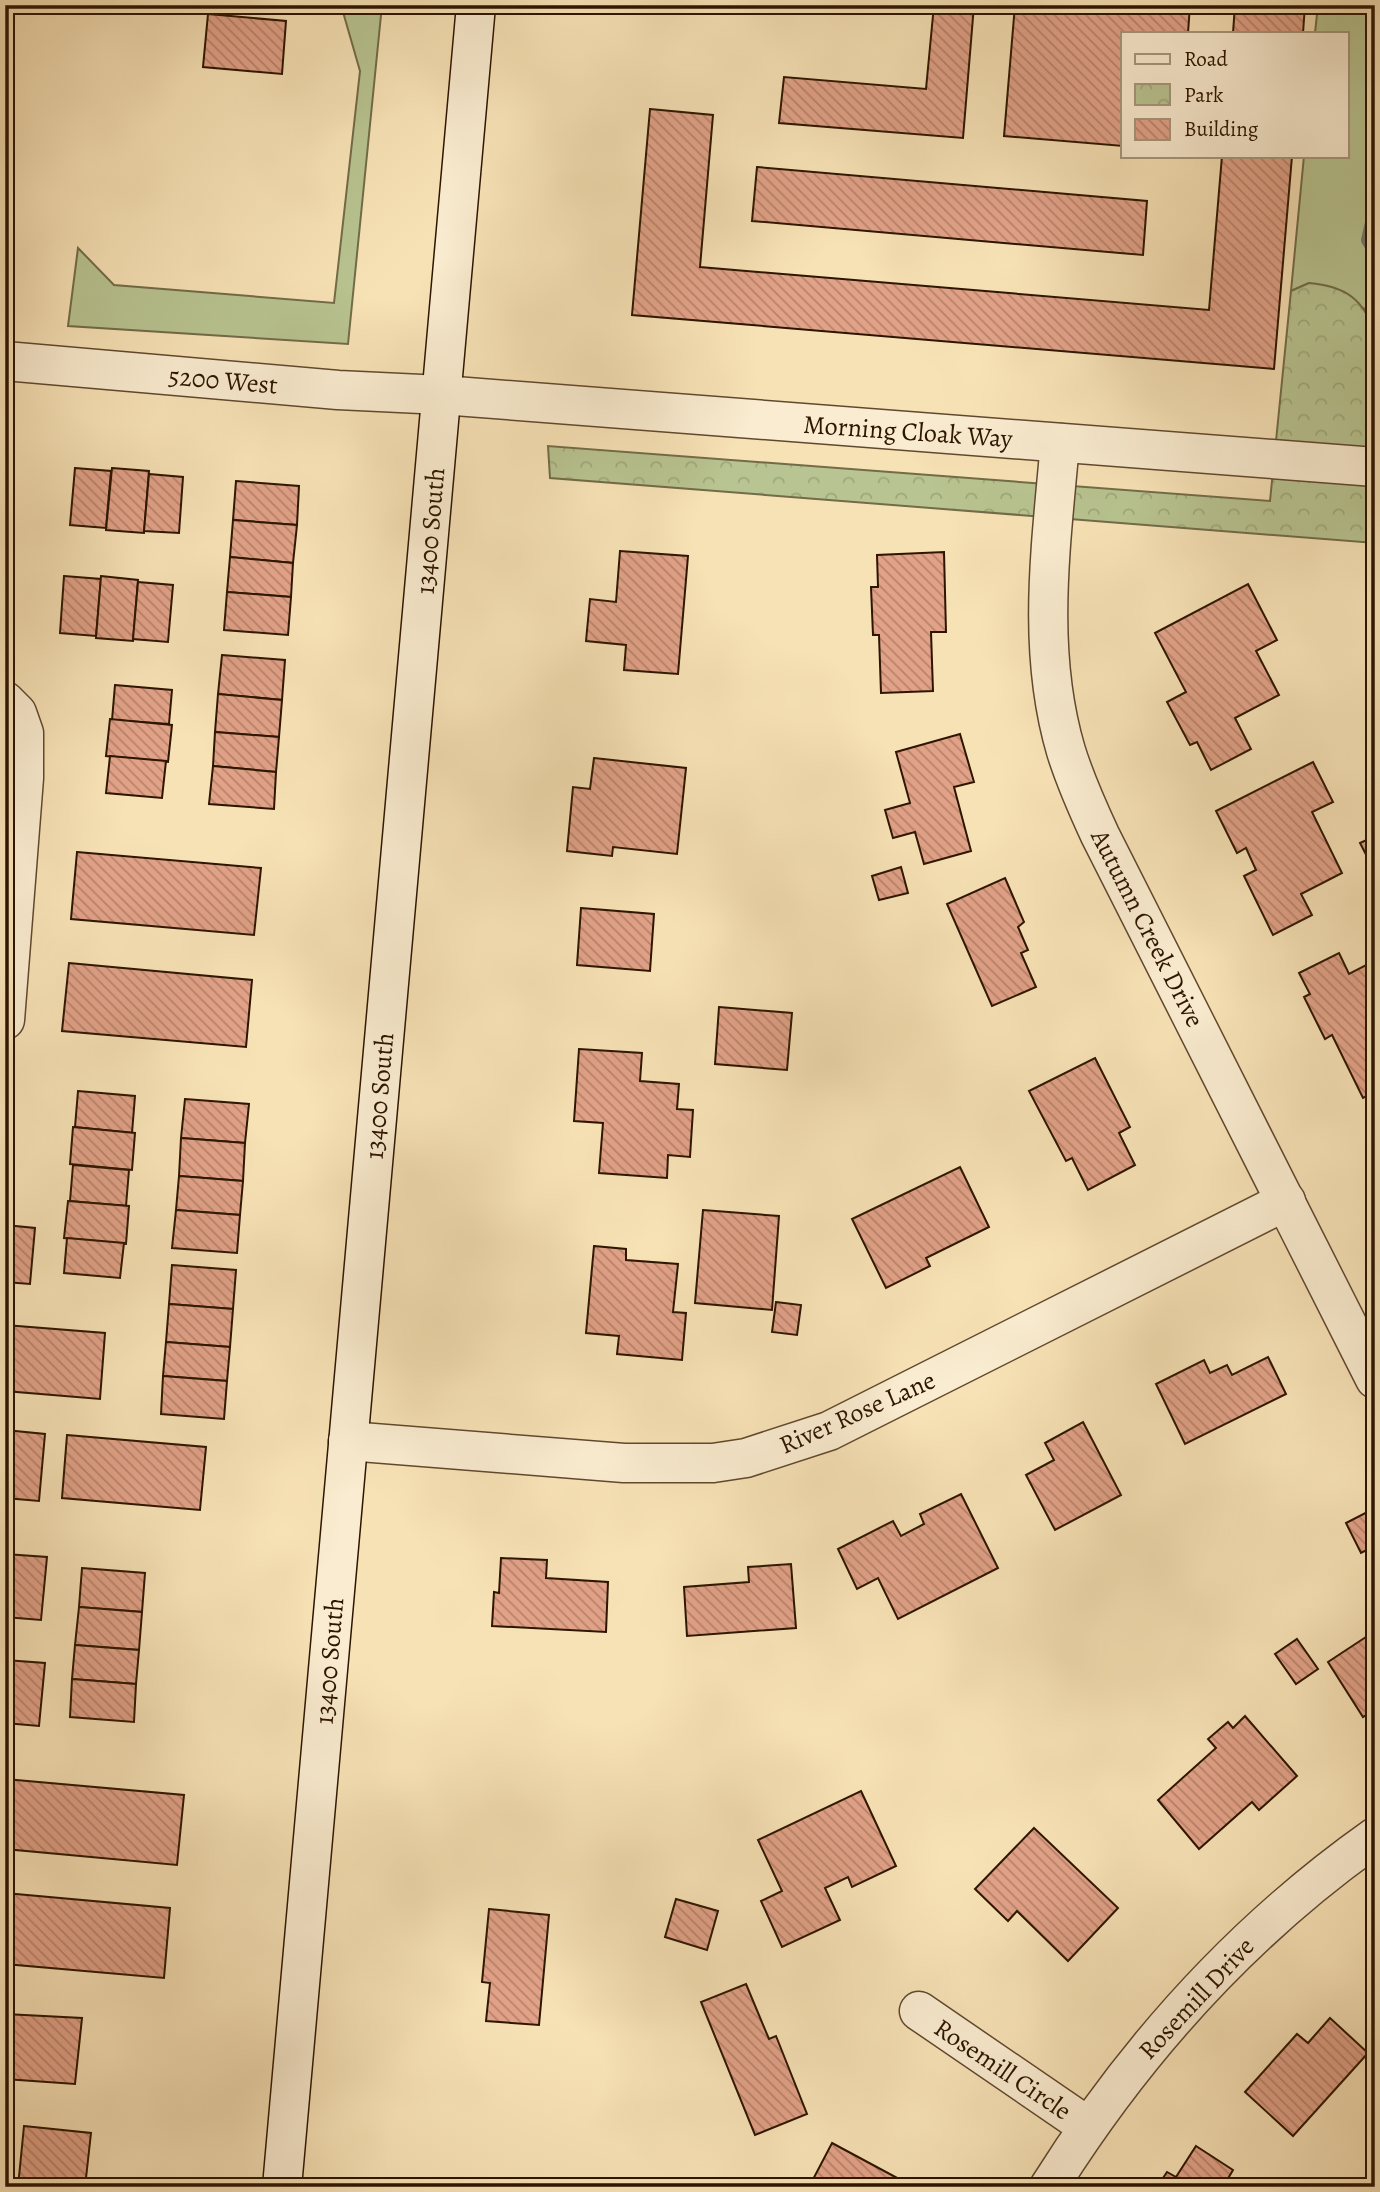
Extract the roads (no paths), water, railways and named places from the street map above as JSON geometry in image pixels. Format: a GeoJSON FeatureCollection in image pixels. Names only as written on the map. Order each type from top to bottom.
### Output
{"type":"FeatureCollection","features":[{"type":"Feature","properties":{"kind":"street","name":"13400 South"},"geometry":{"type":"LineString","coordinates":[[282,2187],[476,5]]}},
{"type":"Feature","properties":{"kind":"street","name":"5200 West"},"geometry":{"type":"LineString","coordinates":[[5,361],[338,390],[442,395]]}},
{"type":"Feature","properties":{"kind":"street","name":"Morning Cloak Way"},"geometry":{"type":"LineString","coordinates":[[442,395],[1375,467]]}},
{"type":"Feature","properties":{"kind":"street","name":"Autumn Creek Drive"},"geometry":{"type":"LineString","coordinates":[[1060,443],[1048,593],[1048,638],[1052,680],[1066,750],[1100,835],[1375,1379]]}},
{"type":"Feature","properties":{"kind":"street"},"geometry":{"type":"LineString","coordinates":[[5,701],[17,713],[24,733],[24,778],[5,1020]]}},
{"type":"Feature","properties":{"kind":"street","name":"River Rose Lane"},"geometry":{"type":"LineString","coordinates":[[348,1441],[624,1464],[713,1463],[746,1458],[828,1431],[1286,1201]]}},
{"type":"Feature","properties":{"kind":"street","name":"Rosemill Drive"},"geometry":{"type":"LineString","coordinates":[[1049,2187],[1087,2126],[1174,2015],[1239,1949],[1300,1895],[1375,1838]]}},
{"type":"Feature","properties":{"kind":"street","name":"Rosemill Circle"},"geometry":{"type":"LineString","coordinates":[[919,2011],[1087,2126]]}},
{"type":"Feature","properties":{"kind":"waterway"},"geometry":{"type":"LineString","coordinates":[[1375,205],[1367,240],[1375,253]]}}]}
